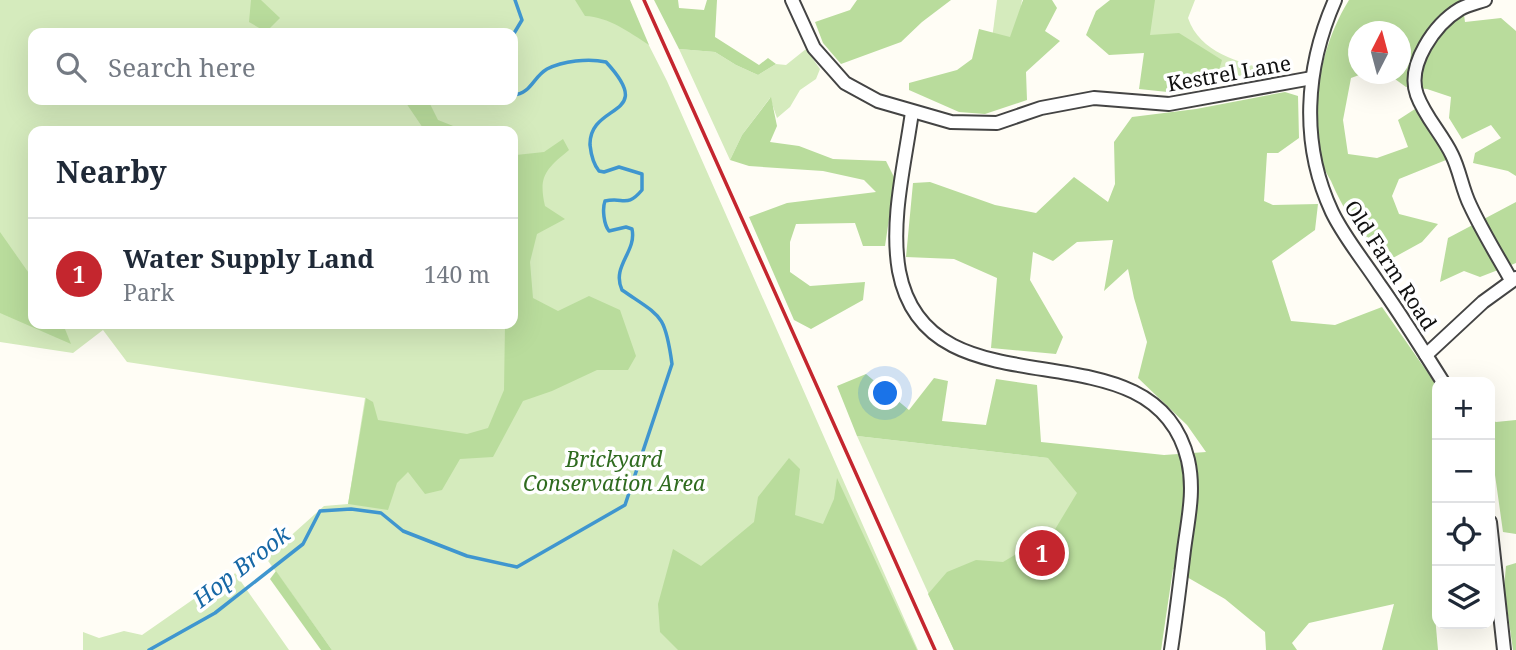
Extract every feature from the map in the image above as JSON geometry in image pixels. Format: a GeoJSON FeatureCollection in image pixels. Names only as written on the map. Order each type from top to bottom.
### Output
{"type":"FeatureCollection","features":[{"type":"Feature","properties":{"kind":"street","name":"Kestrel Lane"},"geometry":{"type":"LineString","coordinates":[[792,0],[814,48],[845,83],[878,101],[912,113],[951,122],[997,123],[1041,108],[1094,98],[1169,104],[1312,78]]}},
{"type":"Feature","properties":{"kind":"street","name":"Old Farm Road"},"geometry":{"type":"LineString","coordinates":[[1335,0],[1319,42],[1312,78],[1312,144],[1322,185],[1333,213],[1440,377]]}},
{"type":"Feature","properties":{"kind":"street"},"geometry":{"type":"LineString","coordinates":[[1426,355],[1483,302],[1513,279],[1470,205],[1447,143],[1427,116],[1415,85],[1420,58],[1436,32],[1460,9],[1485,0]]}},
{"type":"Feature","properties":{"kind":"street"},"geometry":{"type":"LineString","coordinates":[[912,113],[897,222],[897,256],[903,285],[923,321],[947,342],[972,355],[999,362],[1096,377],[1130,389],[1145,397],[1159,410],[1181,441],[1187,458],[1192,495],[1171,650]]}},
{"type":"Feature","properties":{"kind":"street"},"geometry":{"type":"LineString","coordinates":[[1495,566],[1504,650]]}},
{"type":"Feature","properties":{"kind":"green space","name":"Brickyard Conservation Area"},"geometry":{"type":"Polygon","coordinates":[[[0,0],[626,0],[667,81],[918,650],[332,650],[266,558],[324,506],[348,504],[365,398],[127,362],[103,330],[73,353],[0,342],[0,0]]]}},
{"type":"Feature","properties":{"kind":"green space"},"geometry":{"type":"Polygon","coordinates":[[[251,0],[261,0],[280,18],[270,28],[259,28],[249,22],[251,0]]]}},
{"type":"Feature","properties":{"kind":"green space"},"geometry":{"type":"Polygon","coordinates":[[[575,0],[630,0],[649,45],[611,22],[585,16],[575,0]]]}},
{"type":"Feature","properties":{"kind":"green space"},"geometry":{"type":"Polygon","coordinates":[[[654,0],[678,0],[679,8],[704,10],[707,0],[717,0],[715,37],[759,65],[768,58],[776,64],[758,75],[715,52],[679,49],[654,0]]]}},
{"type":"Feature","properties":{"kind":"green space"},"geometry":{"type":"Polygon","coordinates":[[[857,0],[951,0],[901,42],[841,64],[823,43],[815,22],[850,10],[857,0]]]}},
{"type":"Feature","properties":{"kind":"green space"},"geometry":{"type":"Polygon","coordinates":[[[997,0],[1022,0],[1007,105],[983,109],[997,0]]]}},
{"type":"Feature","properties":{"kind":"green space"},"geometry":{"type":"Polygon","coordinates":[[[1023,0],[1052,0],[1057,8],[1045,31],[1060,41],[1026,72],[1027,100],[985,114],[959,112],[909,90],[909,83],[957,70],[972,59],[979,29],[1010,37],[1023,0]]]}},
{"type":"Feature","properties":{"kind":"green space"},"geometry":{"type":"Polygon","coordinates":[[[1110,0],[1155,0],[1150,35],[1179,33],[1222,60],[1215,84],[1177,93],[1139,89],[1144,53],[1109,55],[1086,35],[1096,11],[1110,0]]]}},
{"type":"Feature","properties":{"kind":"green space"},"geometry":{"type":"Polygon","coordinates":[[[1116,0],[1195,0],[1188,18],[1203,41],[1214,50],[1240,62],[1281,73],[1163,90],[1116,0]]]}},
{"type":"Feature","properties":{"kind":"green space"},"geometry":{"type":"Polygon","coordinates":[[[1349,0],[1462,0],[1465,22],[1501,18],[1516,31],[1516,176],[1508,171],[1473,163],[1475,153],[1501,138],[1491,125],[1462,139],[1449,118],[1451,97],[1402,84],[1411,84],[1411,21],[1348,21],[1350,84],[1343,120],[1348,154],[1377,158],[1408,147],[1398,120],[1415,109],[1442,145],[1446,160],[1399,179],[1392,196],[1399,214],[1438,224],[1422,242],[1382,264],[1342,203],[1320,157],[1317,96],[1325,55],[1339,17],[1349,0]]]}},
{"type":"Feature","properties":{"kind":"green space"},"geometry":{"type":"Polygon","coordinates":[[[679,49],[715,52],[758,75],[776,64],[786,65],[806,49],[820,69],[816,79],[800,90],[790,107],[777,118],[770,98],[742,135],[730,160],[679,49]]]}},
{"type":"Feature","properties":{"kind":"green space"},"geometry":{"type":"Polygon","coordinates":[[[1285,92],[1298,96],[1299,138],[1278,153],[1267,153],[1264,201],[1273,205],[1318,204],[1315,230],[1272,261],[1291,321],[1335,325],[1382,307],[1432,379],[1432,629],[1436,629],[1438,650],[1382,650],[1394,604],[1309,623],[1292,643],[1297,650],[1266,650],[1265,632],[1225,599],[1173,569],[1161,650],[954,650],[928,594],[947,572],[976,560],[1003,562],[1054,531],[1077,493],[1048,458],[857,436],[837,386],[866,374],[909,410],[934,378],[948,381],[942,421],[986,425],[996,379],[1037,385],[1041,442],[1164,455],[1206,452],[1187,425],[1138,378],[1147,342],[1128,269],[1104,291],[1113,240],[1077,242],[1053,261],[1033,252],[1030,280],[1063,337],[1056,354],[991,348],[997,278],[954,259],[906,257],[913,183],[930,182],[995,205],[1036,213],[1074,177],[1108,202],[1115,184],[1114,142],[1132,117],[1196,109],[1285,92]]]}},
{"type":"Feature","properties":{"kind":"green space"},"geometry":{"type":"Polygon","coordinates":[[[771,97],[777,126],[770,142],[799,146],[833,159],[886,161],[895,179],[885,246],[863,246],[855,223],[796,224],[790,242],[790,272],[810,286],[865,282],[863,300],[811,329],[794,320],[749,217],[787,203],[876,192],[864,180],[823,171],[749,166],[730,160],[742,135],[771,97]]]}},
{"type":"Feature","properties":{"kind":"green space"},"geometry":{"type":"Polygon","coordinates":[[[407,105],[430,105],[438,120],[453,126],[422,126],[407,105]]]}},
{"type":"Feature","properties":{"kind":"green space"},"geometry":{"type":"Polygon","coordinates":[[[563,139],[569,150],[549,168],[543,180],[545,206],[565,219],[537,234],[530,262],[533,298],[558,311],[589,296],[620,310],[636,356],[628,370],[597,370],[523,401],[493,457],[460,459],[442,490],[425,494],[408,472],[397,483],[388,510],[348,504],[366,398],[373,402],[378,420],[467,434],[488,428],[504,390],[505,329],[518,329],[518,155],[544,152],[563,139]]]}},
{"type":"Feature","properties":{"kind":"green space"},"geometry":{"type":"Polygon","coordinates":[[[1516,202],[1516,263],[1480,277],[1464,271],[1440,282],[1448,238],[1516,202]]]}},
{"type":"Feature","properties":{"kind":"green space"},"geometry":{"type":"Polygon","coordinates":[[[0,232],[28,272],[28,325],[0,313],[0,232]]]}},
{"type":"Feature","properties":{"kind":"green space"},"geometry":{"type":"Polygon","coordinates":[[[37,329],[65,329],[71,344],[37,329]]]}},
{"type":"Feature","properties":{"kind":"green space"},"geometry":{"type":"Polygon","coordinates":[[[1516,420],[1516,534],[1503,532],[1495,475],[1495,422],[1516,420]]]}},
{"type":"Feature","properties":{"kind":"green space"},"geometry":{"type":"Polygon","coordinates":[[[857,436],[1178,473],[1161,650],[954,650],[857,436]]]}},
{"type":"Feature","properties":{"kind":"green space"},"geometry":{"type":"Polygon","coordinates":[[[789,458],[800,469],[795,515],[823,524],[834,499],[837,478],[917,650],[678,650],[660,632],[658,604],[673,549],[701,566],[754,522],[758,497],[789,458]]]}},
{"type":"Feature","properties":{"kind":"green space"},"geometry":{"type":"Polygon","coordinates":[[[1516,563],[1516,650],[1513,650],[1504,587],[1506,566],[1516,563]]]}},
{"type":"Feature","properties":{"kind":"green space"},"geometry":{"type":"Polygon","coordinates":[[[276,571],[332,650],[321,650],[270,579],[276,571]]]}},
{"type":"Feature","properties":{"kind":"green space"},"geometry":{"type":"Polygon","coordinates":[[[235,573],[289,650],[83,650],[83,632],[99,638],[124,631],[142,635],[198,596],[213,600],[235,573]]]}},
{"type":"Feature","properties":{"kind":"waterway","name":"Hop Brook"},"geometry":{"type":"LineString","coordinates":[[515,0],[522,20],[517,28]]}},
{"type":"Feature","properties":{"kind":"waterway","name":"Hop Brook"},"geometry":{"type":"LineString","coordinates":[[149,650],[215,613],[303,544],[320,511],[351,509],[381,513],[403,531],[467,556],[517,567],[625,505],[672,364],[667,335],[659,318],[622,290],[619,281],[631,245],[632,229],[626,227],[609,231],[604,217],[605,201],[633,199],[642,190],[642,174],[619,167],[599,171],[590,148],[593,131],[599,122],[624,102],[625,93],[620,80],[606,62],[584,60],[547,69],[524,92],[518,94]]}},
{"type":"Feature","properties":{"kind":"railway"},"geometry":{"type":"LineString","coordinates":[[644,0],[935,650]]}},
{"type":"Feature","properties":{"kind":"place","name":"Water Supply Land"},"geometry":{"type":"Point","coordinates":[1042,553]}}]}
